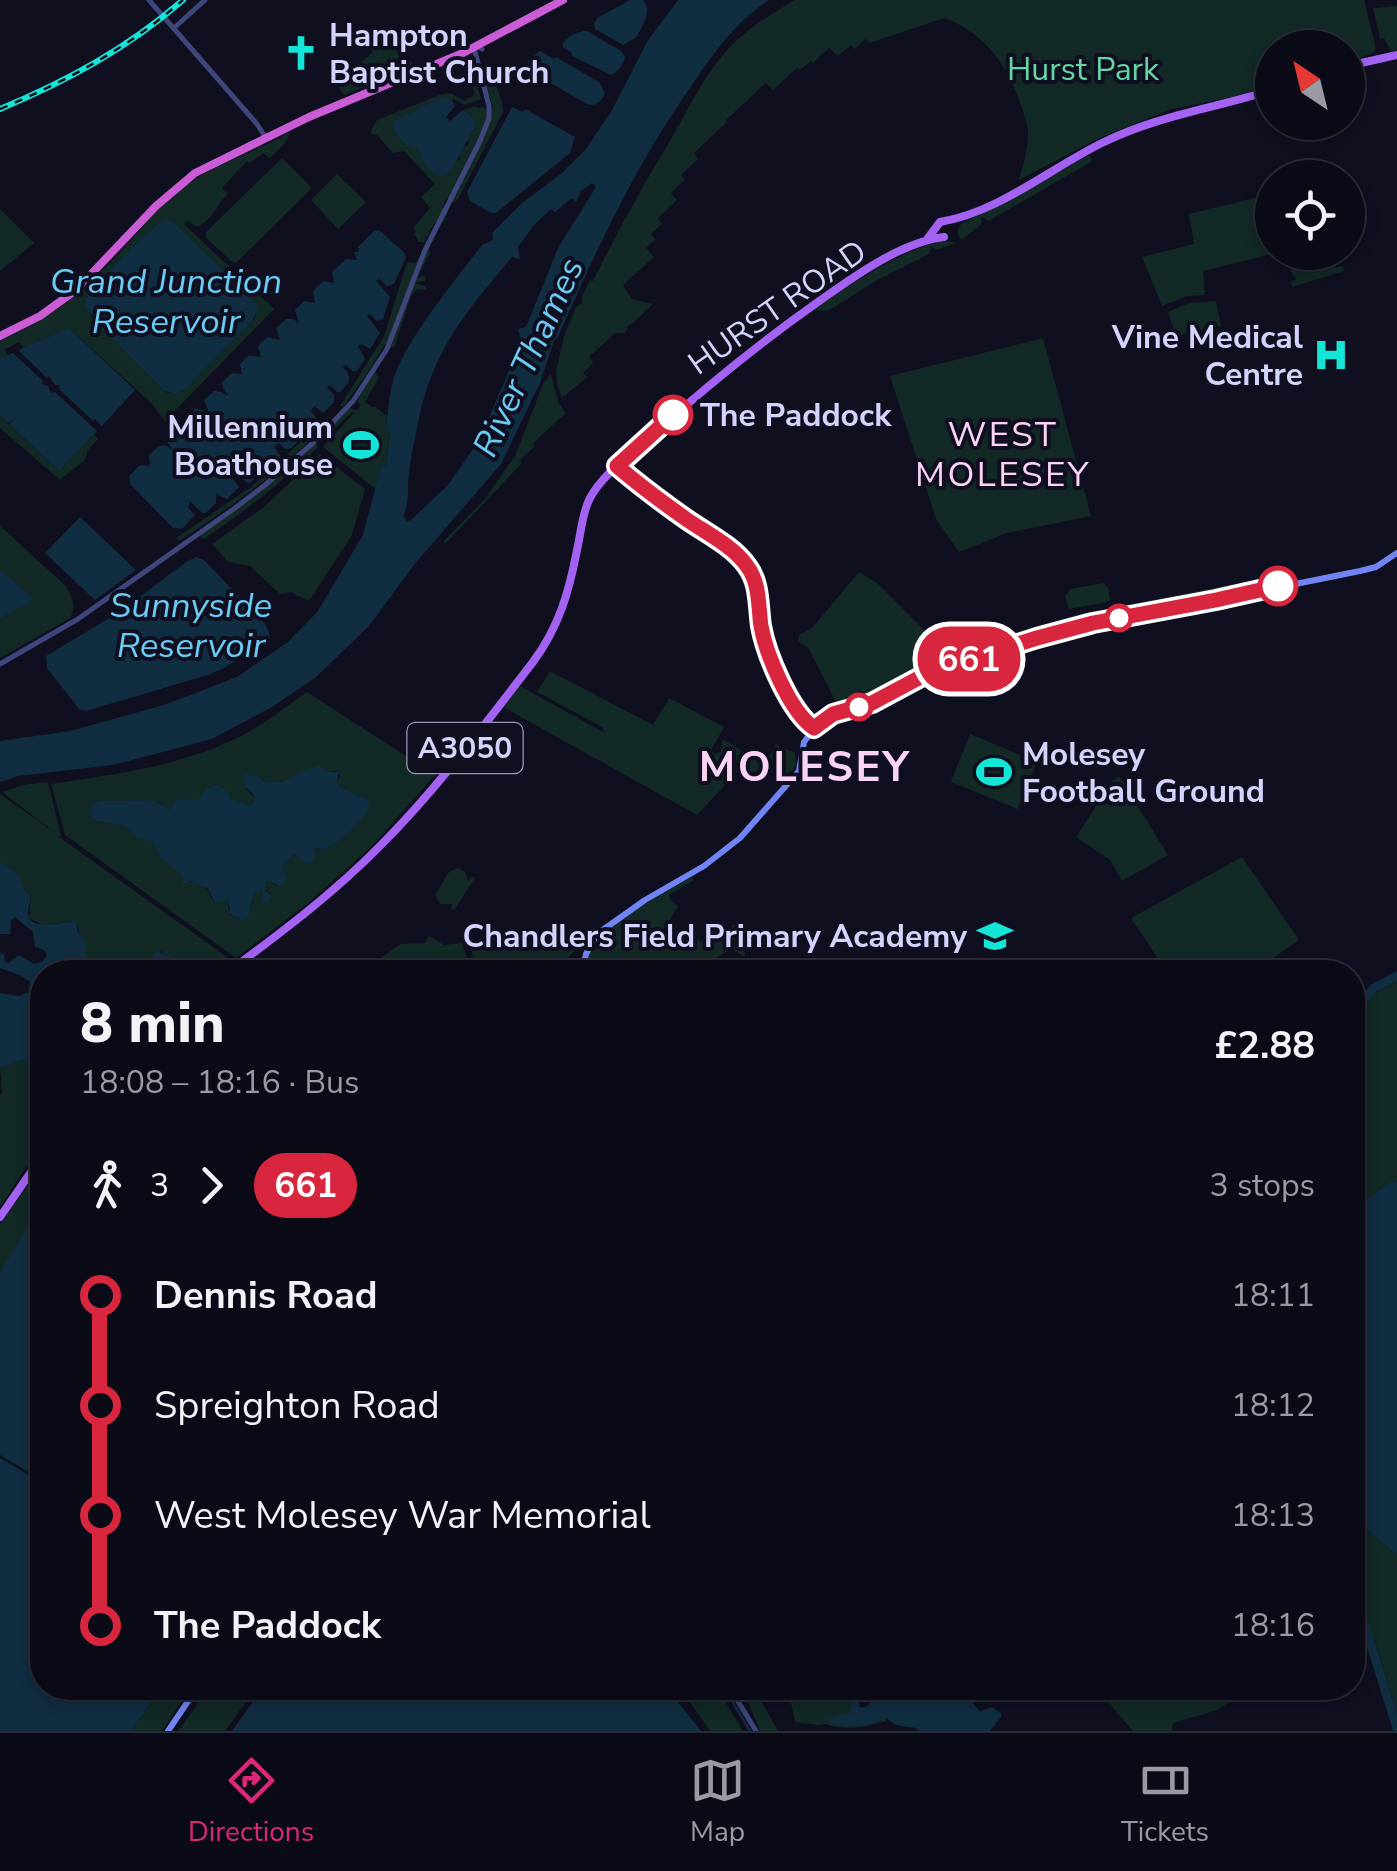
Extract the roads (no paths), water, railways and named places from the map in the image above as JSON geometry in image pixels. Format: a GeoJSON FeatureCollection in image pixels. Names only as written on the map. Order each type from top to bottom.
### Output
{"type":"FeatureCollection","features":[{"type":"Feature","properties":{"kind":"highway"},"geometry":{"type":"LineString","coordinates":[[0,336],[40,316],[76,290],[156,206],[196,173],[336,104],[481,46],[563,0]]}},
{"type":"Feature","properties":{"kind":"main road"},"geometry":{"type":"LineString","coordinates":[[1365,62],[1397,55]]}},
{"type":"Feature","properties":{"kind":"main road"},"geometry":{"type":"LineString","coordinates":[[949,224],[951,234],[939,236],[938,223],[949,224],[964,218],[1133,129],[1174,114],[1255,95]]}},
{"type":"Feature","properties":{"kind":"main road","name":"HURST ROAD"},"geometry":{"type":"LineString","coordinates":[[244,960],[315,908],[381,845],[422,801],[533,662],[562,612],[587,503],[603,480],[741,358],[845,282],[936,230]]}},
{"type":"Feature","properties":{"kind":"main road","name":"HURST ROAD"},"geometry":{"type":"LineString","coordinates":[[924,240],[944,237]]}},
{"type":"Feature","properties":{"kind":"main road"},"geometry":{"type":"LineString","coordinates":[[585,960],[597,934],[704,866],[740,838],[799,771],[804,742],[829,716],[872,703],[940,668],[1050,634],[1360,571],[1376,567],[1397,553]]}},
{"type":"Feature","properties":{"kind":"main road"},"geometry":{"type":"LineString","coordinates":[[0,1216],[30,1173]]}},
{"type":"Feature","properties":{"kind":"main road"},"geometry":{"type":"LineString","coordinates":[[168,1731],[189,1700]]}},
{"type":"Feature","properties":{"kind":"street"},"geometry":{"type":"LineString","coordinates":[[160,0],[151,3],[266,138]]}},
{"type":"Feature","properties":{"kind":"street"},"geometry":{"type":"LineString","coordinates":[[174,28],[205,0]]}},
{"type":"Feature","properties":{"kind":"street"},"geometry":{"type":"LineString","coordinates":[[0,664],[78,619],[265,486],[353,401],[387,349],[436,225],[484,129],[489,106],[478,61],[481,46]]}},
{"type":"Feature","properties":{"kind":"street"},"geometry":{"type":"LineString","coordinates":[[737,1700],[756,1731]]}},
{"type":"Feature","properties":{"kind":"water"},"geometry":{"type":"Polygon","coordinates":[[[630,0],[643,0],[647,13],[637,37],[623,45],[595,29],[594,24],[597,18],[630,0]]]}},
{"type":"Feature","properties":{"kind":"water","name":"River Thames"},"geometry":{"type":"Polygon","coordinates":[[[678,0],[769,0],[741,22],[718,48],[644,160],[554,341],[540,383],[501,464],[414,565],[369,626],[315,678],[272,707],[212,739],[113,765],[18,776],[0,782],[0,741],[70,731],[164,705],[237,677],[288,642],[318,611],[363,535],[381,467],[386,465],[391,392],[397,369],[414,337],[482,245],[493,240],[492,233],[585,150],[611,112],[648,40],[678,0]],[[592,183],[581,191],[576,202],[572,198],[555,212],[551,209],[534,225],[518,247],[520,259],[512,257],[443,350],[419,418],[403,516],[407,521],[448,485],[480,439],[521,342],[518,329],[526,327],[559,246],[596,187],[592,183]]]}},
{"type":"Feature","properties":{"kind":"water"},"geometry":{"type":"Polygon","coordinates":[[[583,31],[621,51],[625,57],[616,72],[611,75],[572,56],[563,47],[570,36],[583,31]]]}},
{"type":"Feature","properties":{"kind":"water"},"geometry":{"type":"Polygon","coordinates":[[[540,51],[599,82],[605,93],[601,100],[589,105],[531,72],[528,60],[540,51]]]}},
{"type":"Feature","properties":{"kind":"water"},"geometry":{"type":"Polygon","coordinates":[[[443,97],[455,106],[446,117],[450,121],[463,110],[473,117],[475,126],[451,171],[442,176],[426,166],[419,148],[401,140],[392,122],[443,97]]]}},
{"type":"Feature","properties":{"kind":"water"},"geometry":{"type":"Polygon","coordinates":[[[512,107],[523,112],[525,109],[575,137],[570,153],[496,213],[491,213],[470,201],[467,192],[512,107]]]}},
{"type":"Feature","properties":{"kind":"water","name":"Grand Junction Reservoir"},"geometry":{"type":"Polygon","coordinates":[[[167,220],[175,223],[258,309],[252,321],[176,394],[164,391],[85,304],[94,287],[117,262],[167,220]]]}},
{"type":"Feature","properties":{"kind":"water"},"geometry":{"type":"Polygon","coordinates":[[[379,230],[406,257],[394,284],[387,286],[379,279],[376,281],[390,297],[383,319],[377,321],[370,314],[367,316],[380,333],[370,349],[358,346],[365,359],[357,371],[343,367],[349,381],[341,392],[327,387],[334,402],[323,413],[314,406],[311,411],[317,419],[306,431],[297,429],[298,441],[291,448],[285,449],[279,443],[274,447],[281,456],[272,467],[259,465],[260,473],[250,483],[234,475],[239,487],[227,499],[216,494],[216,503],[206,513],[190,501],[188,508],[195,515],[182,529],[173,528],[131,485],[129,476],[140,465],[150,466],[149,455],[159,446],[173,450],[168,436],[177,427],[189,430],[186,418],[195,409],[209,413],[204,400],[214,391],[228,396],[222,382],[232,373],[242,374],[240,364],[249,355],[261,357],[258,346],[267,337],[280,340],[276,328],[286,319],[299,323],[295,310],[304,301],[315,303],[313,291],[323,281],[334,283],[332,272],[346,259],[357,260],[354,252],[379,230]]]}},
{"type":"Feature","properties":{"kind":"water"},"geometry":{"type":"Polygon","coordinates":[[[69,328],[135,390],[102,426],[18,350],[69,328]]]}},
{"type":"Feature","properties":{"kind":"water"},"geometry":{"type":"Polygon","coordinates":[[[13,353],[51,393],[55,392],[97,431],[59,471],[9,424],[16,418],[8,423],[0,416],[0,359],[13,353]]]}},
{"type":"Feature","properties":{"kind":"water"},"geometry":{"type":"Polygon","coordinates":[[[80,517],[136,570],[95,600],[45,553],[80,517]]]}},
{"type":"Feature","properties":{"kind":"water","name":"Sunnyside Reservoir"},"geometry":{"type":"Polygon","coordinates":[[[196,557],[204,560],[266,625],[270,636],[267,641],[208,675],[80,710],[47,668],[46,656],[118,613],[196,557]]]}},
{"type":"Feature","properties":{"kind":"water"},"geometry":{"type":"Polygon","coordinates":[[[0,569],[32,598],[0,619],[0,569]]]}},
{"type":"Feature","properties":{"kind":"water"},"geometry":{"type":"Polygon","coordinates":[[[320,766],[328,772],[339,772],[339,786],[367,800],[367,811],[338,841],[324,850],[314,849],[311,863],[305,864],[295,854],[282,866],[286,882],[279,886],[265,883],[265,890],[272,896],[267,904],[262,901],[261,891],[255,891],[248,916],[242,920],[229,913],[227,900],[215,902],[207,888],[191,881],[183,884],[182,876],[161,858],[153,842],[137,838],[124,826],[97,821],[89,814],[92,805],[100,801],[153,800],[170,809],[178,798],[197,800],[207,788],[217,784],[232,800],[248,805],[255,798],[243,784],[246,773],[263,782],[282,782],[320,766]]]}},
{"type":"Feature","properties":{"kind":"water"},"geometry":{"type":"Polygon","coordinates":[[[0,861],[19,875],[30,895],[28,913],[34,923],[76,921],[78,933],[86,942],[88,960],[44,960],[47,956],[35,947],[33,932],[15,917],[10,934],[0,934],[0,861]]]}},
{"type":"Feature","properties":{"kind":"water"},"geometry":{"type":"Polygon","coordinates":[[[158,950],[173,958],[155,960],[154,954],[158,950]]]}},
{"type":"Feature","properties":{"kind":"water"},"geometry":{"type":"Polygon","coordinates":[[[0,953],[9,963],[19,955],[30,962],[30,982],[0,968],[0,953]]]}},
{"type":"Feature","properties":{"kind":"water"},"geometry":{"type":"Polygon","coordinates":[[[30,982],[30,1059],[0,1069],[0,993],[20,996],[28,992],[30,982]]]}},
{"type":"Feature","properties":{"kind":"water"},"geometry":{"type":"Polygon","coordinates":[[[1397,1181],[1397,1555],[1365,1526],[1365,1200],[1397,1181]]]}},
{"type":"Feature","properties":{"kind":"water"},"geometry":{"type":"Polygon","coordinates":[[[30,1224],[30,1473],[0,1455],[0,1272],[30,1224]]]}},
{"type":"Feature","properties":{"kind":"water"},"geometry":{"type":"Polygon","coordinates":[[[0,1458],[30,1476],[30,1700],[153,1700],[131,1731],[0,1731],[0,1458]]]}},
{"type":"Feature","properties":{"kind":"water"},"geometry":{"type":"Polygon","coordinates":[[[254,1700],[676,1700],[701,1731],[232,1731],[254,1700]]]}},
{"type":"Feature","properties":{"kind":"water"},"geometry":{"type":"Polygon","coordinates":[[[858,1700],[860,1708],[873,1700],[970,1700],[980,1711],[992,1707],[1001,1717],[990,1731],[919,1731],[886,1718],[856,1726],[827,1721],[852,1712],[851,1703],[858,1700]]]}},
{"type":"Feature","properties":{"kind":"waterway"},"geometry":{"type":"LineString","coordinates":[[1365,999],[1374,988],[1397,976]]}},
{"type":"Feature","properties":{"kind":"waterway"},"geometry":{"type":"LineString","coordinates":[[1365,1626],[1397,1728]]}},
{"type":"Feature","properties":{"kind":"waterway"},"geometry":{"type":"LineString","coordinates":[[731,1700],[750,1731]]}},
{"type":"Feature","properties":{"kind":"railway"},"geometry":{"type":"LineString","coordinates":[[0,109],[96,62],[183,0]]}},
{"type":"Feature","properties":{"kind":"place","name":"Hampton Baptist Church"},"geometry":{"type":"Point","coordinates":[301,53]}},
{"type":"Feature","properties":{"kind":"place","name":"Vine Medical Centre"},"geometry":{"type":"Point","coordinates":[1331,355]}},
{"type":"Feature","properties":{"kind":"place","name":"The Paddock"},"geometry":{"type":"Point","coordinates":[673,415]}},
{"type":"Feature","properties":{"kind":"place","name":"Millennium Boathouse"},"geometry":{"type":"Point","coordinates":[361,445]}},
{"type":"Feature","properties":{"kind":"place","name":"Molesey Football Ground"},"geometry":{"type":"Point","coordinates":[994,772]}},
{"type":"Feature","properties":{"kind":"place","name":"Chandlers Field Primary Academy"},"geometry":{"type":"Point","coordinates":[995,936]}},
{"type":"Feature","properties":{"kind":"district","name":"WEST MOLESEY"},"geometry":{"type":"Point","coordinates":[1003,454]}},
{"type":"Feature","properties":{"kind":"district","name":"MOLESEY"},"geometry":{"type":"Point","coordinates":[805,766]}},
{"type":"Feature","properties":{"kind":"park label","name":"Hurst Park"},"geometry":{"type":"Point","coordinates":[1083,69]}}]}
